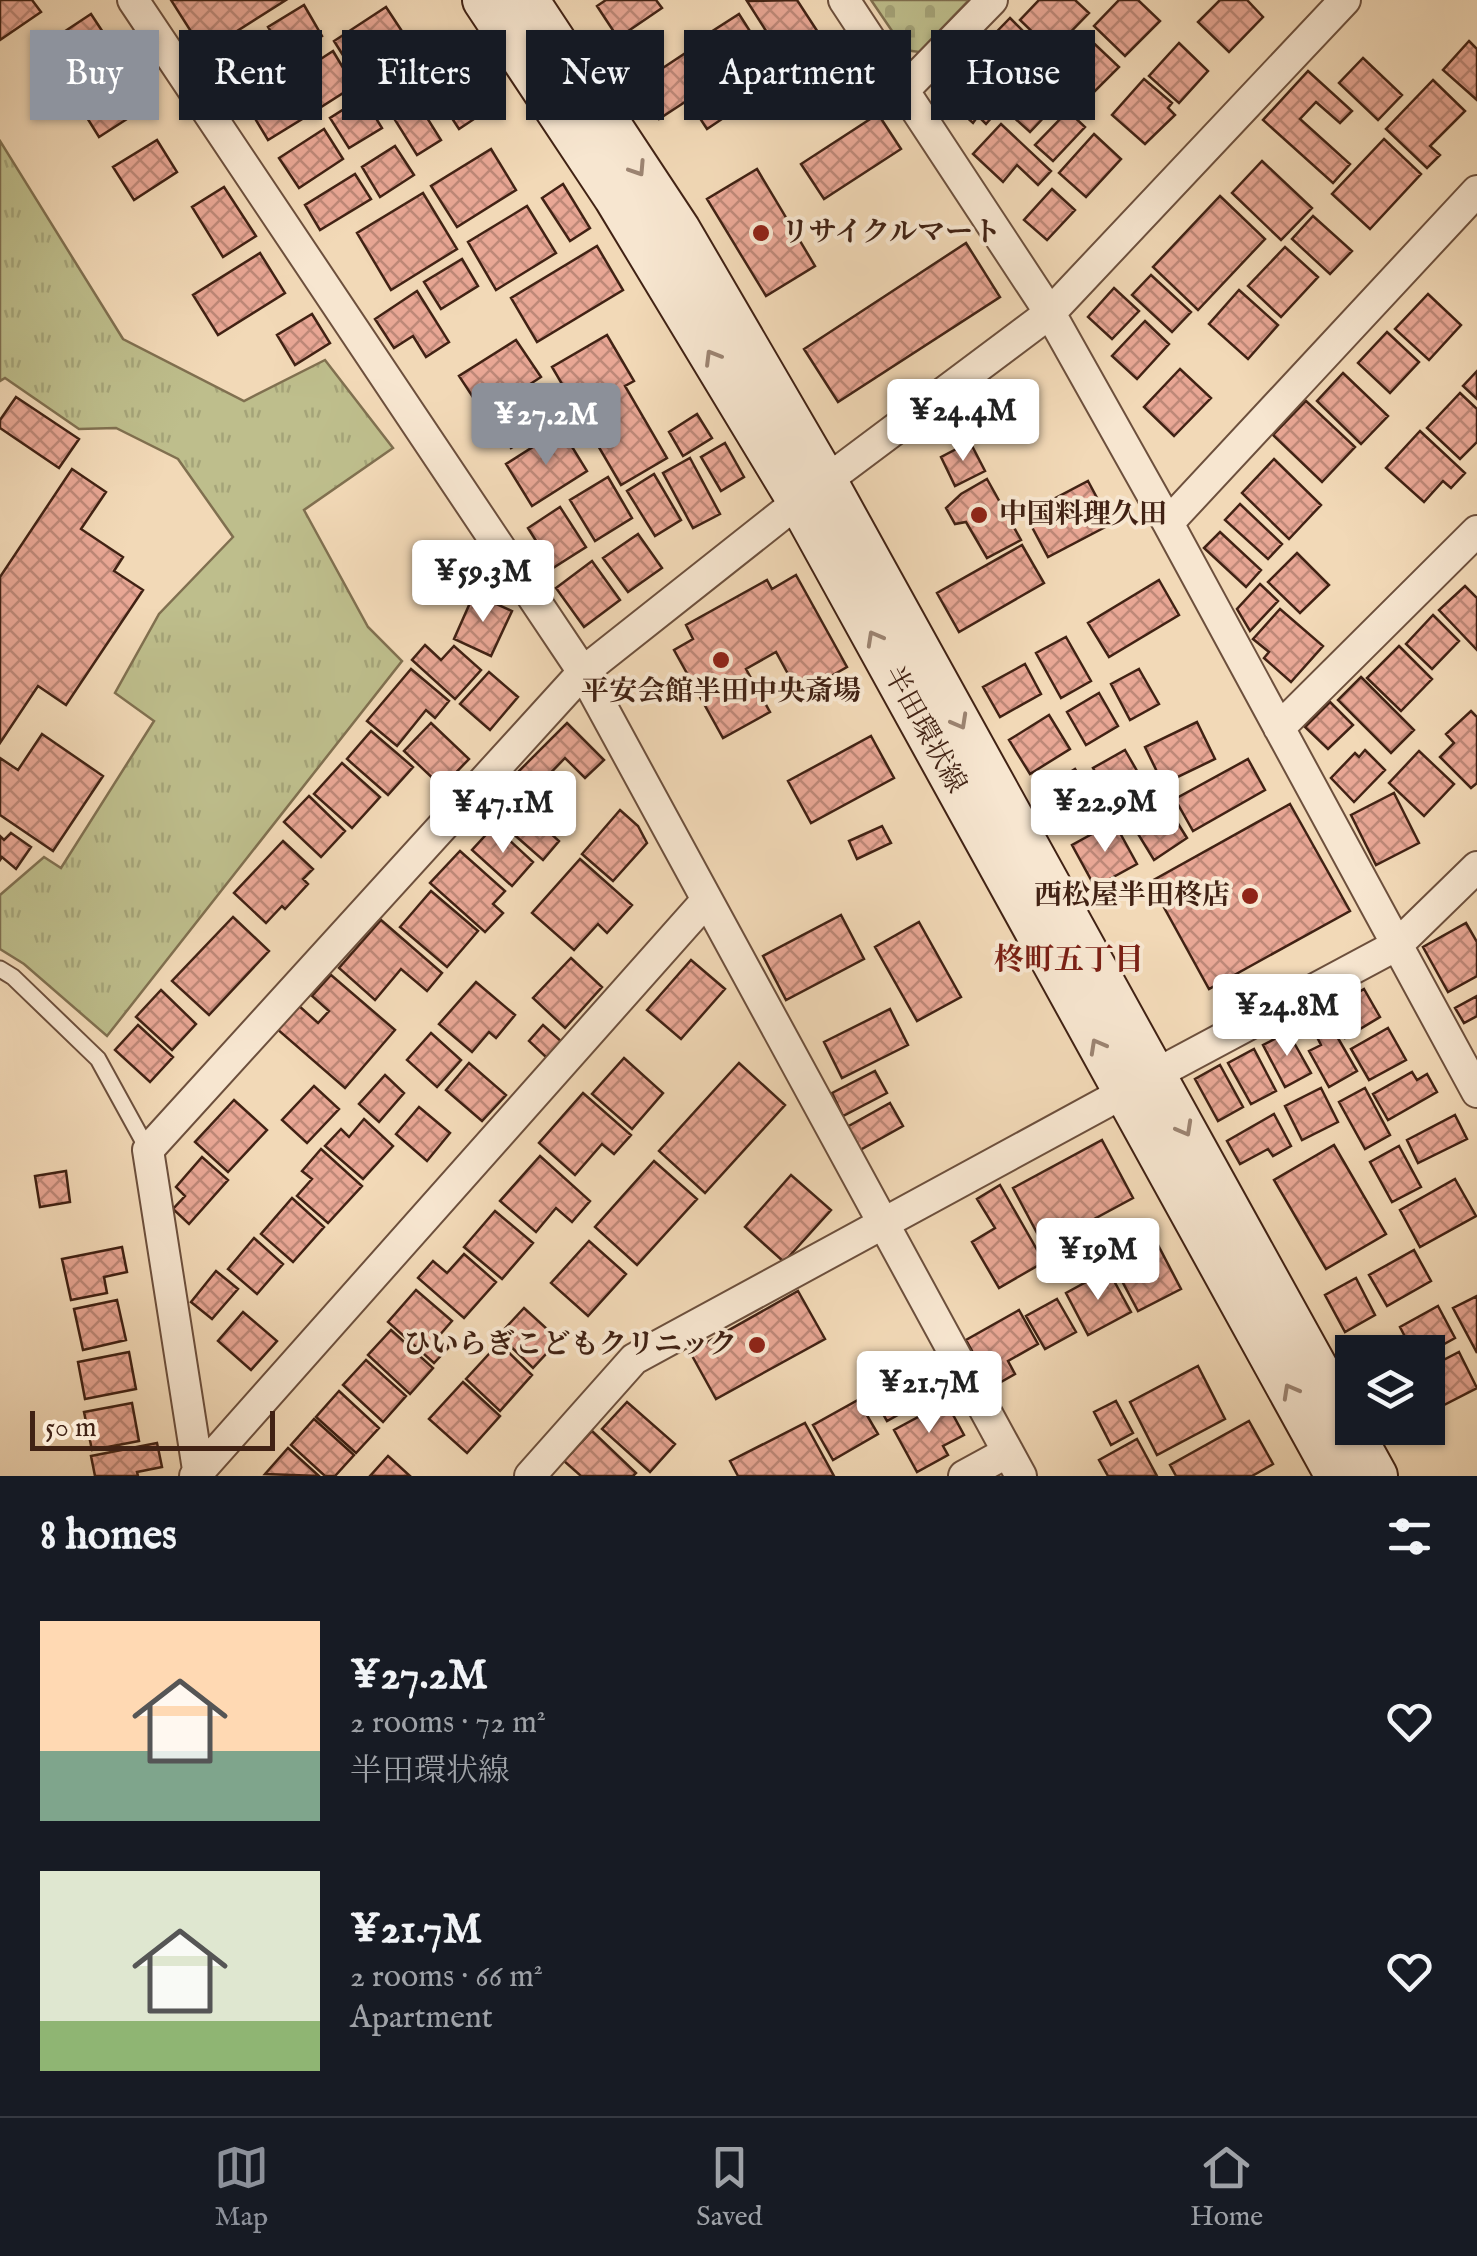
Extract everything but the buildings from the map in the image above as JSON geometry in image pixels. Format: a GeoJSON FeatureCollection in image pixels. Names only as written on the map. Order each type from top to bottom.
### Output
{"type":"FeatureCollection","features":[{"type":"Feature","properties":{"kind":"main road","name":"半田環状線"},"geometry":{"type":"LineString","coordinates":[[484,0],[813,492]]}},
{"type":"Feature","properties":{"kind":"main road","name":"半田環状線"},"geometry":{"type":"LineString","coordinates":[[527,0],[679,230],[813,492],[1140,1084],[1338,1476]]}},
{"type":"Feature","properties":{"kind":"main road","name":"半田環状線"},"geometry":{"type":"LineString","coordinates":[[1140,1084],[1376,1476]]}},
{"type":"Feature","properties":{"kind":"street"},"geometry":{"type":"LineString","coordinates":[[133,0],[582,672],[1014,1464],[964,1476]]}},
{"type":"Feature","properties":{"kind":"street"},"geometry":{"type":"LineString","coordinates":[[844,0],[864,30]]}},
{"type":"Feature","properties":{"kind":"street"},"geometry":{"type":"LineString","coordinates":[[911,83],[992,0]]}},
{"type":"Feature","properties":{"kind":"street"},"geometry":{"type":"LineString","coordinates":[[198,1475],[148,1150],[582,672],[1050,313],[1345,0]]}},
{"type":"Feature","properties":{"kind":"street"},"geometry":{"type":"LineString","coordinates":[[911,101],[1050,313],[1477,1092]]}},
{"type":"Feature","properties":{"kind":"street"},"geometry":{"type":"LineString","coordinates":[[1168,523],[1477,191]]}},
{"type":"Feature","properties":{"kind":"street"},"geometry":{"type":"LineString","coordinates":[[1278,728],[1477,531]]}},
{"type":"Feature","properties":{"kind":"street"},"geometry":{"type":"LineString","coordinates":[[530,1476],[634,1359],[1397,944],[1477,867]]}},
{"type":"Feature","properties":{"kind":"street"},"geometry":{"type":"LineString","coordinates":[[198,1475],[706,902]]}},
{"type":"Feature","properties":{"kind":"lane"},"geometry":{"type":"LineString","coordinates":[[0,969],[98,1059],[148,1150]]}},
{"type":"Feature","properties":{"kind":"green space"},"geometry":{"type":"Polygon","coordinates":[[[871,0],[969,0],[940,30],[931,30],[931,40],[919,52],[911,51],[911,30],[891,30],[871,0]]]}},
{"type":"Feature","properties":{"kind":"green space"},"geometry":{"type":"Polygon","coordinates":[[[0,141],[123,339],[244,401],[325,360],[393,448],[304,510],[368,627],[402,661],[107,1036],[24,964],[0,949],[0,895],[44,857],[61,868],[154,721],[115,693],[159,614],[233,537],[178,459],[116,428],[79,429],[5,378],[0,381],[0,141]]]}},
{"type":"Feature","properties":{"kind":"place","name":"リサイクルマート"},"geometry":{"type":"Point","coordinates":[761,233]}},
{"type":"Feature","properties":{"kind":"place","name":"中国料理久田"},"geometry":{"type":"Point","coordinates":[979,515]}},
{"type":"Feature","properties":{"kind":"place","name":"平安会館半田中央斎場"},"geometry":{"type":"Point","coordinates":[721,660]}},
{"type":"Feature","properties":{"kind":"place","name":"西松屋半田柊店"},"geometry":{"type":"Point","coordinates":[1250,896]}},
{"type":"Feature","properties":{"kind":"place","name":"ひいらぎこどもクリニック"},"geometry":{"type":"Point","coordinates":[757,1345]}},
{"type":"Feature","properties":{"kind":"district","name":"柊町五丁目"},"geometry":{"type":"Point","coordinates":[1069,961]}}]}
